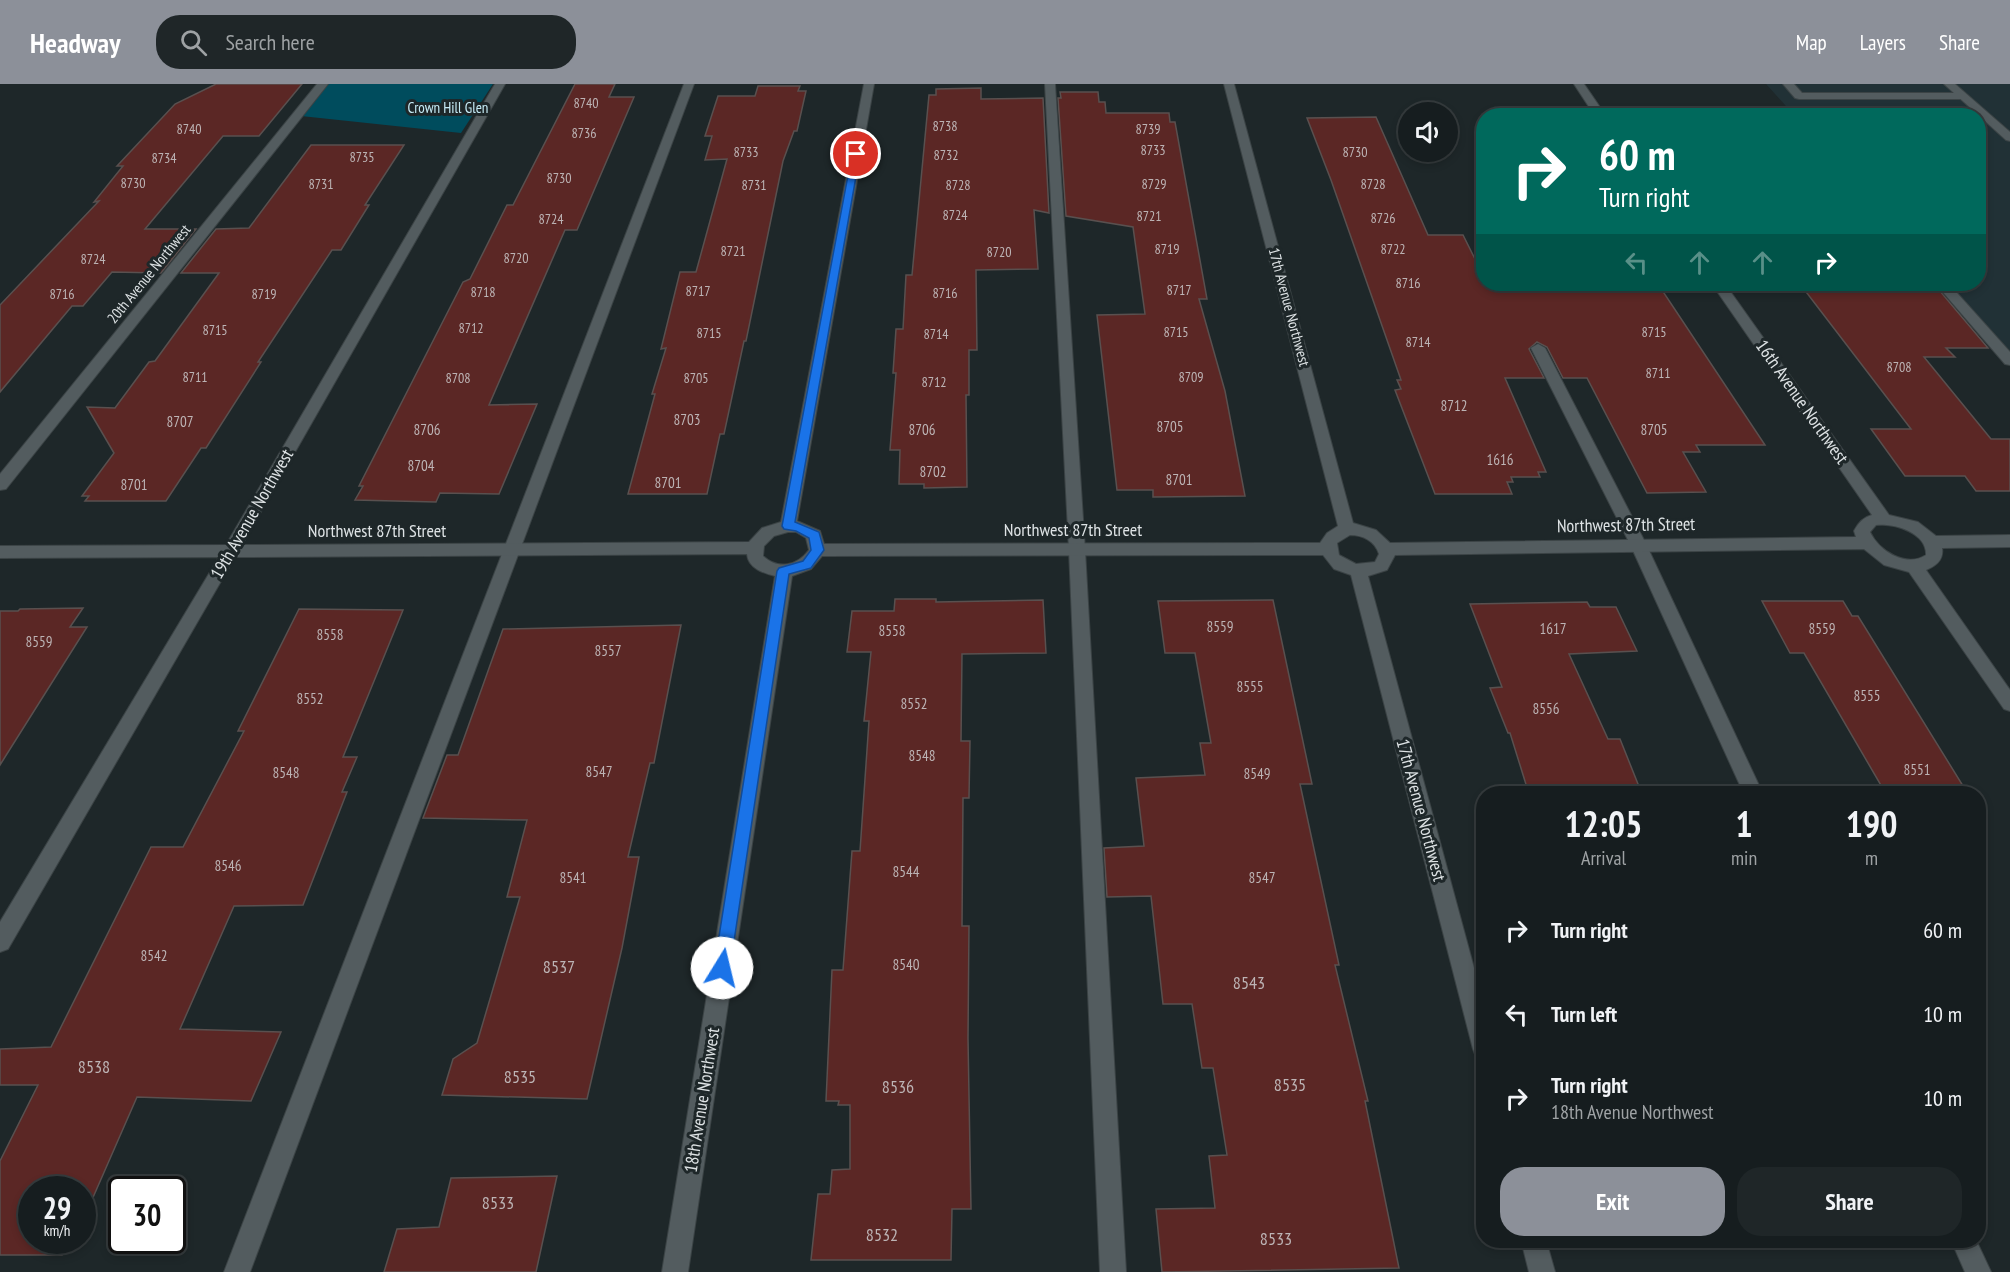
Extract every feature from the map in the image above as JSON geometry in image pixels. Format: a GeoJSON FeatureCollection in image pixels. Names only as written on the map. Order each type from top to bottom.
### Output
{"type":"FeatureCollection","features":[{"type":"Feature","properties":{"kind":"street","name":"20th Avenue Northwest"},"geometry":{"type":"LineString","coordinates":[[0,485],[323,84]]}},
{"type":"Feature","properties":{"kind":"street","name":"19th Avenue Northwest"},"geometry":{"type":"LineString","coordinates":[[0,942],[231,550],[500,84]]}},
{"type":"Feature","properties":{"kind":"street"},"geometry":{"type":"LineString","coordinates":[[237,1272],[689,84]]}},
{"type":"Feature","properties":{"kind":"street"},"geometry":{"type":"LineString","coordinates":[[788,526],[868,84]]}},
{"type":"Feature","properties":{"kind":"street"},"geometry":{"type":"LineString","coordinates":[[1050,84],[1077,550],[1113,1272]]}},
{"type":"Feature","properties":{"kind":"street","name":"17th Avenue Northwest"},"geometry":{"type":"LineString","coordinates":[[1229,84],[1347,530]]}},
{"type":"Feature","properties":{"kind":"street"},"geometry":{"type":"LineString","coordinates":[[1579,84],[1596,108]]}},
{"type":"Feature","properties":{"kind":"street"},"geometry":{"type":"LineString","coordinates":[[1788,84],[1799,96],[1963,96]]}},
{"type":"Feature","properties":{"kind":"street"},"geometry":{"type":"LineString","coordinates":[[1949,84],[1976,108]]}},
{"type":"Feature","properties":{"kind":"street"},"geometry":{"type":"LineString","coordinates":[[1986,117],[2010,138]]}},
{"type":"Feature","properties":{"kind":"street","name":"16th Avenue Northwest"},"geometry":{"type":"LineString","coordinates":[[1724,291],[1884,520]]}},
{"type":"Feature","properties":{"kind":"street"},"geometry":{"type":"LineString","coordinates":[[1948,291],[2010,361]]}},
{"type":"Feature","properties":{"kind":"street"},"geometry":{"type":"LineString","coordinates":[[1993,341],[2010,341]]}},
{"type":"Feature","properties":{"kind":"street"},"geometry":{"type":"LineString","coordinates":[[1538,348],[1638,544],[1750,786]]}},
{"type":"Feature","properties":{"kind":"street"},"geometry":{"type":"LineString","coordinates":[[1884,520],[1916,529],[1930,542],[1935,552],[1933,559],[1928,563],[1914,566],[1886,559],[1875,553],[1866,543],[1862,531],[1864,526],[1871,521],[1884,520]]}},
{"type":"Feature","properties":{"kind":"street"},"geometry":{"type":"LineString","coordinates":[[788,526],[799,527],[814,535],[818,550],[807,564],[784,571],[767,569],[755,558],[754,548],[761,537],[768,532],[788,526]]}},
{"type":"Feature","properties":{"kind":"street"},"geometry":{"type":"LineString","coordinates":[[1347,530],[1364,531],[1373,535],[1386,549],[1386,561],[1374,570],[1358,571],[1337,563],[1328,549],[1331,538],[1347,530]]}},
{"type":"Feature","properties":{"kind":"street"},"geometry":{"type":"LineString","coordinates":[[1930,542],[2010,541]]}},
{"type":"Feature","properties":{"kind":"street","name":"Northwest 87th Street"},"geometry":{"type":"LineString","coordinates":[[1386,549],[1638,544],[1866,543]]}},
{"type":"Feature","properties":{"kind":"street","name":"Northwest 87th Street"},"geometry":{"type":"LineString","coordinates":[[0,552],[754,548]]}},
{"type":"Feature","properties":{"kind":"street","name":"Northwest 87th Street"},"geometry":{"type":"LineString","coordinates":[[818,550],[1328,549]]}},
{"type":"Feature","properties":{"kind":"street"},"geometry":{"type":"LineString","coordinates":[[1914,566],[2010,704]]}},
{"type":"Feature","properties":{"kind":"street","name":"18th Avenue Northwest"},"geometry":{"type":"LineString","coordinates":[[675,1272],[784,571]]}},
{"type":"Feature","properties":{"kind":"street","name":"17th Avenue Northwest"},"geometry":{"type":"LineString","coordinates":[[1358,571],[1476,1019]]}},
{"type":"Feature","properties":{"kind":"street"},"geometry":{"type":"LineString","coordinates":[[1535,1248],[1542,1272]]}},
{"type":"Feature","properties":{"kind":"street"},"geometry":{"type":"LineString","coordinates":[[1967,1248],[1978,1272]]}},
{"type":"Feature","properties":{"kind":"shaded area"},"geometry":{"type":"Polygon","coordinates":[[[1766,84],[2010,84],[2010,357],[1951,291],[1986,291],[1986,108],[1788,108],[1766,84]]]}},
{"type":"Feature","properties":{"kind":"green space","name":"Crown Hill Glen"},"geometry":{"type":"Polygon","coordinates":[[[326,84],[493,84],[461,133],[301,116],[326,84]]]}},
{"type":"Feature","properties":{"kind":"building"},"geometry":{"type":"Polygon","coordinates":[[[216,84],[302,84],[259,136],[223,136],[145,229],[196,229],[161,273],[112,272],[83,306],[72,306],[0,392],[0,305],[99,201],[94,202],[123,166],[117,166],[175,104],[216,84]]]}},
{"type":"Feature","properties":{"kind":"building"},"geometry":{"type":"Polygon","coordinates":[[[575,84],[615,84],[609,97],[634,97],[577,230],[565,230],[489,405],[537,404],[499,494],[440,493],[436,502],[355,500],[363,486],[359,486],[463,282],[470,279],[507,205],[513,205],[575,84]]]}},
{"type":"Feature","properties":{"kind":"building"},"geometry":{"type":"Polygon","coordinates":[[[758,86],[800,86],[798,91],[806,91],[797,131],[794,131],[783,161],[746,341],[744,341],[724,434],[720,434],[707,494],[628,494],[655,394],[652,394],[666,348],[661,349],[680,272],[696,272],[727,159],[705,160],[712,136],[705,136],[718,96],[755,96],[758,86]]]}},
{"type":"Feature","properties":{"kind":"building"},"geometry":{"type":"Polygon","coordinates":[[[981,88],[981,99],[1043,98],[1049,213],[1034,210],[1038,269],[976,270],[977,350],[969,350],[969,395],[966,395],[967,487],[924,488],[924,484],[899,484],[900,450],[890,450],[896,373],[893,373],[896,329],[903,329],[906,275],[912,275],[929,95],[936,95],[936,89],[981,88]]]}},
{"type":"Feature","properties":{"kind":"building"},"geometry":{"type":"Polygon","coordinates":[[[1060,92],[1098,92],[1099,102],[1105,102],[1106,113],[1169,113],[1170,122],[1175,122],[1207,299],[1199,299],[1225,391],[1245,496],[1153,497],[1153,490],[1117,490],[1097,315],[1145,314],[1133,227],[1066,216],[1058,98],[1061,98],[1060,92]]]}},
{"type":"Feature","properties":{"kind":"building"},"geometry":{"type":"Polygon","coordinates":[[[1376,117],[1428,235],[1463,235],[1476,261],[1476,291],[1663,291],[1765,445],[1696,445],[1700,452],[1683,452],[1706,492],[1647,493],[1587,378],[1563,378],[1547,347],[1537,342],[1529,349],[1544,378],[1505,378],[1546,472],[1538,472],[1540,477],[1511,477],[1513,482],[1507,482],[1512,494],[1435,494],[1395,390],[1401,389],[1397,380],[1401,380],[1307,118],[1376,117]]]}},
{"type":"Feature","properties":{"kind":"building"},"geometry":{"type":"Polygon","coordinates":[[[311,145],[404,145],[365,205],[369,205],[341,250],[332,250],[258,362],[261,362],[206,448],[201,448],[166,501],[85,501],[89,496],[82,496],[114,453],[87,407],[115,408],[149,362],[155,361],[219,273],[181,273],[216,229],[249,228],[311,145]]]}},
{"type":"Feature","properties":{"kind":"building"},"geometry":{"type":"Polygon","coordinates":[[[1805,291],[1940,291],[1988,348],[1946,348],[1955,357],[1924,357],[1991,439],[2010,439],[2010,491],[1976,491],[1965,476],[1905,476],[1871,429],[1911,429],[1805,291]]]}},
{"type":"Feature","properties":{"kind":"building"},"geometry":{"type":"Polygon","coordinates":[[[895,599],[936,599],[936,602],[1043,600],[1046,653],[962,654],[961,741],[970,741],[969,798],[963,798],[962,926],[969,926],[971,1209],[952,1209],[951,1260],[811,1260],[818,1194],[830,1194],[832,1170],[850,1169],[850,1105],[838,1105],[839,1101],[826,1101],[832,970],[843,970],[852,851],[860,851],[869,721],[864,721],[871,652],[847,652],[852,611],[894,611],[895,599]]]}},
{"type":"Feature","properties":{"kind":"building"},"geometry":{"type":"Polygon","coordinates":[[[1273,600],[1312,784],[1300,784],[1339,965],[1335,965],[1368,1101],[1365,1101],[1399,1268],[1162,1272],[1156,1209],[1215,1208],[1209,1156],[1227,1155],[1213,1068],[1202,1068],[1192,1004],[1163,1004],[1151,896],[1107,897],[1104,848],[1144,846],[1136,778],[1205,775],[1200,743],[1211,743],[1195,653],[1165,653],[1158,601],[1273,600]]]}},
{"type":"Feature","properties":{"kind":"building"},"geometry":{"type":"Polygon","coordinates":[[[1762,601],[1843,601],[1852,616],[1858,616],[1963,786],[1881,786],[1804,653],[1790,653],[1762,601]]]}},
{"type":"Feature","properties":{"kind":"building"},"geometry":{"type":"Polygon","coordinates":[[[1587,602],[1590,607],[1616,607],[1637,651],[1569,654],[1608,739],[1620,739],[1639,786],[1527,786],[1510,733],[1508,733],[1490,688],[1502,687],[1470,604],[1587,602]]]}},
{"type":"Feature","properties":{"kind":"building"},"geometry":{"type":"Polygon","coordinates":[[[83,608],[70,627],[87,627],[0,765],[0,611],[83,608]]]}},
{"type":"Feature","properties":{"kind":"building"},"geometry":{"type":"Polygon","coordinates":[[[299,609],[403,610],[343,757],[357,757],[342,792],[347,792],[303,905],[234,906],[180,1029],[281,1032],[251,1101],[137,1097],[96,1191],[96,1176],[18,1176],[18,1254],[62,1255],[0,1255],[0,1161],[38,1085],[0,1085],[0,1049],[51,1047],[151,847],[183,847],[244,731],[238,731],[299,609]]]}},
{"type":"Feature","properties":{"kind":"building"},"geometry":{"type":"Polygon","coordinates":[[[681,625],[654,763],[650,763],[628,857],[639,857],[622,948],[587,1099],[442,1095],[453,1059],[477,1043],[520,897],[507,897],[527,820],[423,818],[447,755],[458,755],[503,629],[681,625]]]}},
{"type":"Feature","properties":{"kind":"building"},"geometry":{"type":"Polygon","coordinates":[[[557,1176],[536,1272],[384,1272],[397,1229],[439,1227],[451,1178],[557,1176]]]}},
{"type":"Feature","properties":{"kind":"route"},"geometry":{"type":"LineString","coordinates":[[722,968],[784,571],[798,569],[807,564],[818,550],[818,543],[814,535],[799,527],[788,526],[856,154]]}}]}
